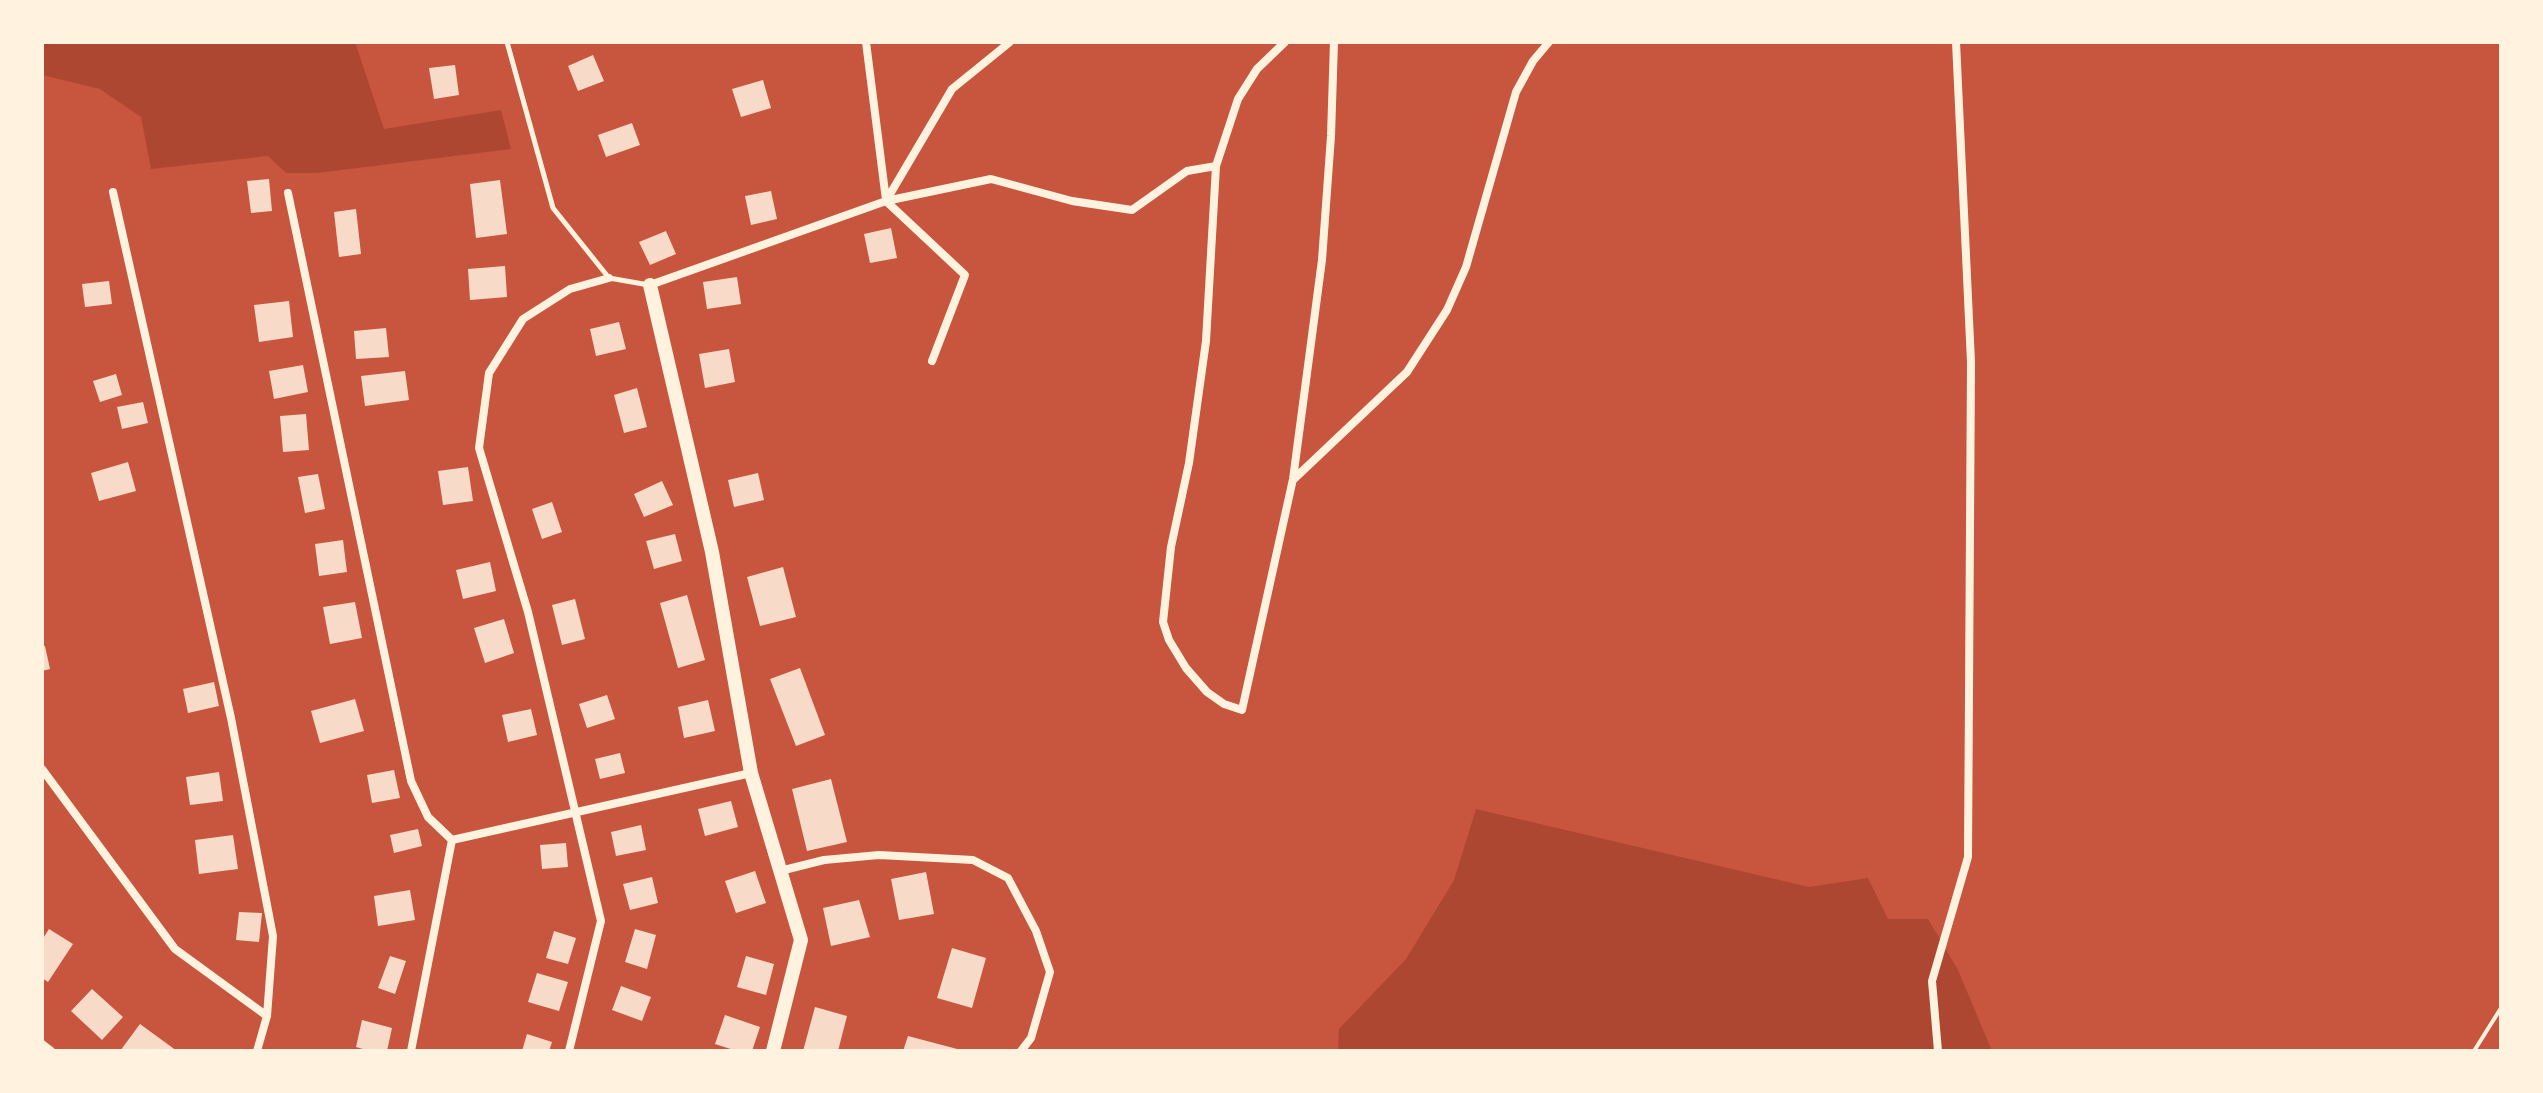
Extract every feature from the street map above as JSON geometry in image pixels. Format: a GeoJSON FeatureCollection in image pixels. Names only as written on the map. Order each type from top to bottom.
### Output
{"type":"FeatureCollection","features":[{"type":"Feature","properties":{"kind":"street"},"geometry":{"type":"LineString","coordinates":[[866,42],[886,201],[965,275],[932,361]]}},
{"type":"Feature","properties":{"kind":"street"},"geometry":{"type":"LineString","coordinates":[[1285,42],[1257,69],[1238,99],[1216,166],[1206,341],[1189,463],[1171,547],[1163,622],[1169,640],[1207,692],[1224,704],[1242,710],[1293,479],[1322,260],[1334,42]]}},
{"type":"Feature","properties":{"kind":"street"},"geometry":{"type":"LineString","coordinates":[[1293,479],[1407,372],[1447,310],[1466,267],[1516,92],[1533,61],[1549,42]]}},
{"type":"Feature","properties":{"kind":"street"},"geometry":{"type":"LineString","coordinates":[[1938,1051],[1932,981],[1968,857],[1971,362],[1956,42]]}},
{"type":"Feature","properties":{"kind":"street"},"geometry":{"type":"LineString","coordinates":[[886,201],[952,89],[1009,43]]}},
{"type":"Feature","properties":{"kind":"street"},"geometry":{"type":"LineString","coordinates":[[773,1051],[801,940],[751,773],[712,552],[650,285],[886,201],[991,179],[1072,201],[1132,210],[1187,171],[1216,166]]}},
{"type":"Feature","properties":{"kind":"street"},"geometry":{"type":"LineString","coordinates":[[113,192],[231,718],[273,936],[267,1016],[257,1051]]}},
{"type":"Feature","properties":{"kind":"street"},"geometry":{"type":"LineString","coordinates":[[288,193],[411,781],[428,817],[452,840]]}},
{"type":"Feature","properties":{"kind":"street"},"geometry":{"type":"LineString","coordinates":[[569,1051],[601,921],[528,612],[479,448],[489,373],[523,319],[570,289],[609,278]]}},
{"type":"Feature","properties":{"kind":"street"},"geometry":{"type":"LineString","coordinates":[[42,769],[175,949],[267,1016]]}},
{"type":"Feature","properties":{"kind":"street"},"geometry":{"type":"LineString","coordinates":[[452,840],[751,773]]}},
{"type":"Feature","properties":{"kind":"street"},"geometry":{"type":"LineString","coordinates":[[411,1051],[452,840]]}},
{"type":"Feature","properties":{"kind":"street"},"geometry":{"type":"LineString","coordinates":[[780,871],[824,860],[879,855],[973,860],[1008,878],[1036,931],[1050,972],[1031,1038],[1021,1051]]}},
{"type":"Feature","properties":{"kind":"street"},"geometry":{"type":"LineString","coordinates":[[42,1044],[51,1051]]}},
{"type":"Feature","properties":{"kind":"lane"},"geometry":{"type":"LineString","coordinates":[[507,42],[553,208],[609,278],[650,285]]}},
{"type":"Feature","properties":{"kind":"path"},"geometry":{"type":"LineString","coordinates":[[2474,1051],[2501,1008]]}},
{"type":"Feature","properties":{"kind":"shaded area"},"geometry":{"type":"Polygon","coordinates":[[[42,42],[355,42],[384,129],[501,110],[511,149],[317,173],[286,173],[268,156],[151,169],[141,117],[100,89],[42,75],[42,42]]]}},
{"type":"Feature","properties":{"kind":"shaded area"},"geometry":{"type":"Polygon","coordinates":[[[1476,809],[1809,887],[1868,878],[1888,919],[1928,919],[1958,970],[1992,1051],[1338,1051],[1339,1029],[1406,959],[1454,880],[1476,809]]]}},
{"type":"Feature","properties":{"kind":"building"},"geometry":{"type":"Polygon","coordinates":[[[593,55],[604,81],[578,91],[568,66],[593,55]]]}},
{"type":"Feature","properties":{"kind":"building"},"geometry":{"type":"Polygon","coordinates":[[[455,65],[459,95],[434,99],[429,68],[455,65]]]}},
{"type":"Feature","properties":{"kind":"building"},"geometry":{"type":"Polygon","coordinates":[[[763,80],[771,108],[741,117],[732,89],[763,80]]]}},
{"type":"Feature","properties":{"kind":"building"},"geometry":{"type":"Polygon","coordinates":[[[632,123],[640,145],[606,157],[598,135],[632,123]]]}},
{"type":"Feature","properties":{"kind":"building"},"geometry":{"type":"Polygon","coordinates":[[[269,179],[272,211],[251,213],[247,181],[269,179]]]}},
{"type":"Feature","properties":{"kind":"building"},"geometry":{"type":"Polygon","coordinates":[[[500,180],[507,234],[476,238],[470,184],[500,180]]]}},
{"type":"Feature","properties":{"kind":"building"},"geometry":{"type":"Polygon","coordinates":[[[771,191],[777,219],[751,225],[745,196],[771,191]]]}},
{"type":"Feature","properties":{"kind":"building"},"geometry":{"type":"Polygon","coordinates":[[[356,209],[361,254],[339,257],[334,212],[356,209]]]}},
{"type":"Feature","properties":{"kind":"building"},"geometry":{"type":"Polygon","coordinates":[[[891,228],[897,258],[870,263],[864,234],[891,228]]]}},
{"type":"Feature","properties":{"kind":"building"},"geometry":{"type":"Polygon","coordinates":[[[666,231],[676,254],[650,265],[639,242],[666,231]]]}},
{"type":"Feature","properties":{"kind":"building"},"geometry":{"type":"Polygon","coordinates":[[[505,266],[507,297],[470,300],[468,269],[505,266]]]}},
{"type":"Feature","properties":{"kind":"building"},"geometry":{"type":"Polygon","coordinates":[[[737,277],[741,304],[707,309],[703,282],[737,277]]]}},
{"type":"Feature","properties":{"kind":"building"},"geometry":{"type":"Polygon","coordinates":[[[109,281],[112,304],[85,307],[82,284],[109,281]]]}},
{"type":"Feature","properties":{"kind":"building"},"geometry":{"type":"Polygon","coordinates":[[[289,301],[293,337],[259,342],[254,305],[289,301]]]}},
{"type":"Feature","properties":{"kind":"building"},"geometry":{"type":"Polygon","coordinates":[[[619,322],[626,349],[596,356],[590,329],[619,322]]]}},
{"type":"Feature","properties":{"kind":"building"},"geometry":{"type":"Polygon","coordinates":[[[386,328],[389,357],[356,359],[354,331],[386,328]]]}},
{"type":"Feature","properties":{"kind":"building"},"geometry":{"type":"Polygon","coordinates":[[[729,349],[735,382],[705,388],[699,354],[729,349]]]}},
{"type":"Feature","properties":{"kind":"building"},"geometry":{"type":"Polygon","coordinates":[[[303,365],[308,392],[274,399],[269,371],[303,365]]]}},
{"type":"Feature","properties":{"kind":"building"},"geometry":{"type":"Polygon","coordinates":[[[405,371],[409,400],[365,406],[361,376],[405,371]]]}},
{"type":"Feature","properties":{"kind":"building"},"geometry":{"type":"Polygon","coordinates":[[[116,374],[122,395],[100,402],[93,381],[116,374]]]}},
{"type":"Feature","properties":{"kind":"building"},"geometry":{"type":"Polygon","coordinates":[[[637,388],[647,427],[624,433],[614,395],[637,388]]]}},
{"type":"Feature","properties":{"kind":"building"},"geometry":{"type":"Polygon","coordinates":[[[143,402],[148,423],[122,429],[117,407],[143,402]]]}},
{"type":"Feature","properties":{"kind":"building"},"geometry":{"type":"Polygon","coordinates":[[[306,414],[309,450],[283,452],[280,416],[306,414]]]}},
{"type":"Feature","properties":{"kind":"building"},"geometry":{"type":"Polygon","coordinates":[[[128,462],[136,491],[99,501],[91,473],[128,462]]]}},
{"type":"Feature","properties":{"kind":"building"},"geometry":{"type":"Polygon","coordinates":[[[468,467],[473,501],[443,505],[438,471],[468,467]]]}},
{"type":"Feature","properties":{"kind":"building"},"geometry":{"type":"Polygon","coordinates":[[[758,473],[764,500],[734,507],[728,480],[758,473]]]}},
{"type":"Feature","properties":{"kind":"building"},"geometry":{"type":"Polygon","coordinates":[[[318,474],[325,509],[305,513],[298,477],[318,474]]]}},
{"type":"Feature","properties":{"kind":"building"},"geometry":{"type":"Polygon","coordinates":[[[662,481],[673,505],[644,517],[634,494],[662,481]]]}},
{"type":"Feature","properties":{"kind":"building"},"geometry":{"type":"Polygon","coordinates":[[[552,502],[562,532],[542,539],[532,509],[552,502]]]}},
{"type":"Feature","properties":{"kind":"building"},"geometry":{"type":"Polygon","coordinates":[[[675,534],[682,561],[654,569],[646,541],[675,534]]]}},
{"type":"Feature","properties":{"kind":"building"},"geometry":{"type":"Polygon","coordinates":[[[343,540],[347,572],[319,576],[315,544],[343,540]]]}},
{"type":"Feature","properties":{"kind":"building"},"geometry":{"type":"Polygon","coordinates":[[[490,562],[496,591],[463,599],[456,570],[490,562]]]}},
{"type":"Feature","properties":{"kind":"building"},"geometry":{"type":"Polygon","coordinates":[[[783,567],[796,617],[760,626],[747,577],[783,567]]]}},
{"type":"Feature","properties":{"kind":"building"},"geometry":{"type":"Polygon","coordinates":[[[687,595],[705,660],[678,668],[660,603],[687,595]]]}},
{"type":"Feature","properties":{"kind":"building"},"geometry":{"type":"Polygon","coordinates":[[[575,599],[585,639],[562,645],[552,605],[575,599]]]}},
{"type":"Feature","properties":{"kind":"building"},"geometry":{"type":"Polygon","coordinates":[[[355,602],[362,638],[330,644],[323,607],[355,602]]]}},
{"type":"Feature","properties":{"kind":"building"},"geometry":{"type":"Polygon","coordinates":[[[504,619],[514,653],[485,663],[474,628],[504,619]]]}},
{"type":"Feature","properties":{"kind":"building"},"geometry":{"type":"Polygon","coordinates":[[[42,646],[45,646],[50,669],[42,671],[42,646]]]}},
{"type":"Feature","properties":{"kind":"building"},"geometry":{"type":"Polygon","coordinates":[[[800,668],[825,735],[796,746],[770,679],[800,668]]]}},
{"type":"Feature","properties":{"kind":"building"},"geometry":{"type":"Polygon","coordinates":[[[214,682],[219,706],[188,713],[183,689],[214,682]]]}},
{"type":"Feature","properties":{"kind":"building"},"geometry":{"type":"Polygon","coordinates":[[[607,695],[615,719],[587,728],[579,704],[607,695]]]}},
{"type":"Feature","properties":{"kind":"building"},"geometry":{"type":"Polygon","coordinates":[[[355,699],[364,731],[320,743],[311,711],[355,699]]]}},
{"type":"Feature","properties":{"kind":"building"},"geometry":{"type":"Polygon","coordinates":[[[708,700],[715,731],[684,738],[678,707],[708,700]]]}},
{"type":"Feature","properties":{"kind":"building"},"geometry":{"type":"Polygon","coordinates":[[[531,709],[537,735],[508,742],[502,715],[531,709]]]}},
{"type":"Feature","properties":{"kind":"building"},"geometry":{"type":"Polygon","coordinates":[[[620,753],[625,773],[600,779],[595,759],[620,753]]]}},
{"type":"Feature","properties":{"kind":"building"},"geometry":{"type":"Polygon","coordinates":[[[394,770],[400,798],[372,803],[367,775],[394,770]]]}},
{"type":"Feature","properties":{"kind":"building"},"geometry":{"type":"Polygon","coordinates":[[[219,772],[223,801],[190,805],[186,777],[219,772]]]}},
{"type":"Feature","properties":{"kind":"building"},"geometry":{"type":"Polygon","coordinates":[[[831,779],[847,842],[807,851],[792,789],[831,779]]]}},
{"type":"Feature","properties":{"kind":"building"},"geometry":{"type":"Polygon","coordinates":[[[731,801],[738,827],[705,836],[698,809],[731,801]]]}},
{"type":"Feature","properties":{"kind":"building"},"geometry":{"type":"Polygon","coordinates":[[[641,825],[646,850],[616,856],[611,832],[641,825]]]}},
{"type":"Feature","properties":{"kind":"building"},"geometry":{"type":"Polygon","coordinates":[[[418,829],[422,846],[394,853],[390,835],[418,829]]]}},
{"type":"Feature","properties":{"kind":"building"},"geometry":{"type":"Polygon","coordinates":[[[233,835],[238,869],[199,874],[195,840],[233,835]]]}},
{"type":"Feature","properties":{"kind":"building"},"geometry":{"type":"Polygon","coordinates":[[[566,843],[568,867],[542,869],[540,845],[566,843]]]}},
{"type":"Feature","properties":{"kind":"building"},"geometry":{"type":"Polygon","coordinates":[[[755,871],[766,903],[736,913],[725,881],[755,871]]]}},
{"type":"Feature","properties":{"kind":"building"},"geometry":{"type":"Polygon","coordinates":[[[926,872],[934,914],[899,920],[891,879],[926,872]]]}},
{"type":"Feature","properties":{"kind":"building"},"geometry":{"type":"Polygon","coordinates":[[[652,877],[658,903],[630,910],[623,884],[652,877]]]}},
{"type":"Feature","properties":{"kind":"building"},"geometry":{"type":"Polygon","coordinates":[[[410,890],[415,920],[378,926],[374,896],[410,890]]]}},
{"type":"Feature","properties":{"kind":"building"},"geometry":{"type":"Polygon","coordinates":[[[859,900],[870,937],[831,946],[823,908],[859,900]]]}},
{"type":"Feature","properties":{"kind":"building"},"geometry":{"type":"Polygon","coordinates":[[[239,912],[262,913],[259,942],[236,940],[239,912]]]}},
{"type":"Feature","properties":{"kind":"building"},"geometry":{"type":"Polygon","coordinates":[[[49,929],[73,944],[48,982],[42,978],[42,940],[49,929]]]}},
{"type":"Feature","properties":{"kind":"building"},"geometry":{"type":"Polygon","coordinates":[[[635,929],[656,935],[647,969],[625,962],[635,929]]]}},
{"type":"Feature","properties":{"kind":"building"},"geometry":{"type":"Polygon","coordinates":[[[554,931],[576,938],[568,964],[546,958],[554,931]]]}},
{"type":"Feature","properties":{"kind":"building"},"geometry":{"type":"Polygon","coordinates":[[[952,948],[986,958],[972,1008],[937,998],[952,948]]]}},
{"type":"Feature","properties":{"kind":"building"},"geometry":{"type":"Polygon","coordinates":[[[390,956],[406,961],[395,994],[378,988],[390,956]]]}},
{"type":"Feature","properties":{"kind":"building"},"geometry":{"type":"Polygon","coordinates":[[[746,956],[774,964],[766,995],[737,987],[746,956]]]}},
{"type":"Feature","properties":{"kind":"building"},"geometry":{"type":"Polygon","coordinates":[[[537,973],[568,982],[559,1011],[528,1002],[537,973]]]}},
{"type":"Feature","properties":{"kind":"building"},"geometry":{"type":"Polygon","coordinates":[[[621,986],[651,997],[642,1021],[612,1010],[621,986]]]}},
{"type":"Feature","properties":{"kind":"building"},"geometry":{"type":"Polygon","coordinates":[[[92,989],[123,1017],[102,1040],[71,1011],[92,989]]]}},
{"type":"Feature","properties":{"kind":"building"},"geometry":{"type":"Polygon","coordinates":[[[815,1007],[847,1016],[838,1051],[803,1051],[815,1007]]]}},
{"type":"Feature","properties":{"kind":"building"},"geometry":{"type":"Polygon","coordinates":[[[725,1015],[760,1027],[752,1051],[737,1051],[715,1044],[725,1015]]]}},
{"type":"Feature","properties":{"kind":"building"},"geometry":{"type":"Polygon","coordinates":[[[362,1020],[392,1028],[387,1051],[356,1047],[362,1020]]]}},
{"type":"Feature","properties":{"kind":"building"},"geometry":{"type":"Polygon","coordinates":[[[140,1024],[177,1051],[120,1051],[140,1024]]]}},
{"type":"Feature","properties":{"kind":"building"},"geometry":{"type":"Polygon","coordinates":[[[527,1034],[552,1042],[549,1051],[522,1051],[527,1034]]]}},
{"type":"Feature","properties":{"kind":"building"},"geometry":{"type":"Polygon","coordinates":[[[908,1036],[961,1050],[961,1051],[903,1051],[908,1036]]]}}]}
